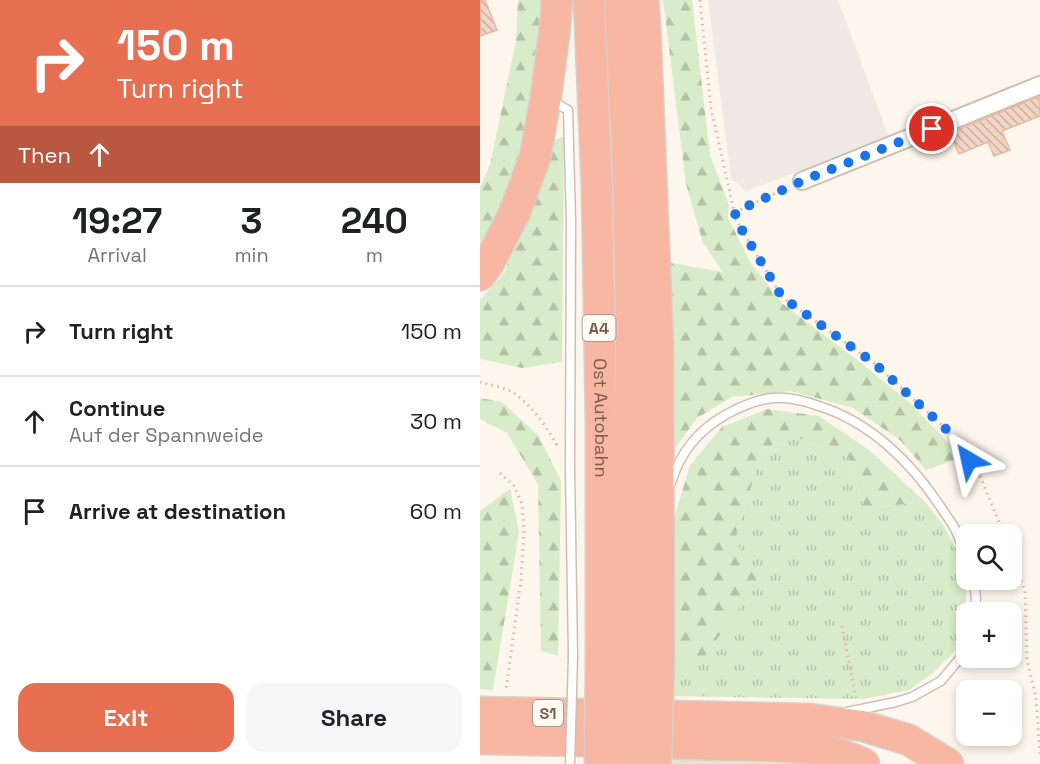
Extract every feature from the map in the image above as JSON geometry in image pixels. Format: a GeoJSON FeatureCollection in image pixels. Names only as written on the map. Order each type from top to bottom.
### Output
{"type":"FeatureCollection","features":[{"type":"Feature","properties":{"kind":"highway"},"geometry":{"type":"LineString","coordinates":[[480,274],[489,263],[519,201],[535,157],[546,97],[557,0]]}},
{"type":"Feature","properties":{"kind":"highway","name":"Ost Autobahn"},"geometry":{"type":"LineString","coordinates":[[589,0],[597,203],[601,425],[616,657]]}},
{"type":"Feature","properties":{"kind":"highway","name":"Ost Autobahn"},"geometry":{"type":"LineString","coordinates":[[615,746],[616,657],[631,317],[628,171],[620,0]]}},
{"type":"Feature","properties":{"kind":"highway"},"geometry":{"type":"LineString","coordinates":[[643,0],[658,345],[662,511],[616,657],[656,764]]}},
{"type":"Feature","properties":{"kind":"highway","name":"S1"},"geometry":{"type":"LineString","coordinates":[[491,712],[615,746]]}},
{"type":"Feature","properties":{"kind":"highway"},"geometry":{"type":"LineString","coordinates":[[615,746],[810,719],[863,726],[909,740],[948,764]]}},
{"type":"Feature","properties":{"kind":"highway","name":"S1"},"geometry":{"type":"LineString","coordinates":[[480,739],[615,746]]}},
{"type":"Feature","properties":{"kind":"highway"},"geometry":{"type":"LineString","coordinates":[[615,746],[812,749],[864,764]]}},
{"type":"Feature","properties":{"kind":"street"},"geometry":{"type":"LineString","coordinates":[[802,181],[1040,85]]}},
{"type":"Feature","properties":{"kind":"lane"},"geometry":{"type":"LineString","coordinates":[[546,97],[568,110],[570,469],[616,657],[570,764]]}},
{"type":"Feature","properties":{"kind":"lane"},"geometry":{"type":"LineString","coordinates":[[670,488],[675,469],[692,441],[714,422],[741,406],[774,398],[803,400],[832,410],[865,428],[900,455],[931,491],[956,530]]}},
{"type":"Feature","properties":{"kind":"lane"},"geometry":{"type":"LineString","coordinates":[[810,719],[912,697],[941,681],[956,663]]}},
{"type":"Feature","properties":{"kind":"path"},"geometry":{"type":"LineString","coordinates":[[700,0],[711,108],[736,220],[782,297],[874,363],[946,429],[980,476],[1000,524]]}},
{"type":"Feature","properties":{"kind":"path"},"geometry":{"type":"LineString","coordinates":[[735,212],[802,181]]}},
{"type":"Feature","properties":{"kind":"path"},"geometry":{"type":"LineString","coordinates":[[480,381],[511,392],[534,412],[550,433],[570,469]]}},
{"type":"Feature","properties":{"kind":"path"},"geometry":{"type":"LineString","coordinates":[[491,712],[520,580],[524,528],[522,504],[514,486],[500,473]]}},
{"type":"Feature","properties":{"kind":"path"},"geometry":{"type":"LineString","coordinates":[[1022,583],[1025,591],[1027,660],[1036,697],[1040,758]]}},
{"type":"Feature","properties":{"kind":"path"},"geometry":{"type":"LineString","coordinates":[[842,626],[858,710]]}},
{"type":"Feature","properties":{"kind":"shaded area"},"geometry":{"type":"Polygon","coordinates":[[[708,0],[838,0],[889,138],[746,191],[731,178],[708,0]]]}},
{"type":"Feature","properties":{"kind":"green space"},"geometry":{"type":"Polygon","coordinates":[[[518,0],[548,0],[517,174],[494,226],[480,248],[480,187],[490,165],[516,41],[518,0]]]}},
{"type":"Feature","properties":{"kind":"green space"},"geometry":{"type":"Polygon","coordinates":[[[663,0],[692,0],[710,155],[729,205],[728,218],[752,265],[783,304],[909,402],[962,457],[926,470],[900,440],[853,408],[791,391],[732,397],[697,418],[668,458],[665,262],[723,272],[703,243],[686,184],[663,0]]]}},
{"type":"Feature","properties":{"kind":"green space"},"geometry":{"type":"Polygon","coordinates":[[[564,136],[562,362],[522,368],[480,359],[480,300],[505,272],[549,142],[564,136]]]}},
{"type":"Feature","properties":{"kind":"green space"},"geometry":{"type":"Polygon","coordinates":[[[480,398],[502,402],[539,436],[561,481],[558,656],[541,651],[538,484],[507,433],[480,419],[480,398]]]}},
{"type":"Feature","properties":{"kind":"green space"},"geometry":{"type":"Polygon","coordinates":[[[767,409],[819,416],[869,450],[925,502],[864,508],[848,457],[799,438],[763,448],[735,540],[758,583],[703,658],[671,658],[673,522],[690,465],[722,427],[767,409]]]}},
{"type":"Feature","properties":{"kind":"green space"},"geometry":{"type":"Polygon","coordinates":[[[799,438],[848,457],[864,508],[925,502],[944,526],[956,549],[956,590],[966,590],[966,602],[956,602],[956,650],[933,673],[909,690],[863,699],[670,696],[671,658],[735,540],[763,448],[799,438]]]}},
{"type":"Feature","properties":{"kind":"green space"},"geometry":{"type":"Polygon","coordinates":[[[510,489],[519,532],[493,690],[480,689],[480,511],[510,489]]]}},
{"type":"Feature","properties":{"kind":"green space"},"geometry":{"type":"Polygon","coordinates":[[[669,760],[796,763],[804,764],[669,764],[669,760]]]}},
{"type":"Feature","properties":{"kind":"building"},"geometry":{"type":"Polygon","coordinates":[[[480,0],[485,0],[497,30],[480,36],[480,0]]]}},
{"type":"Feature","properties":{"kind":"building"},"geometry":{"type":"Polygon","coordinates":[[[1040,96],[1040,116],[1002,131],[1010,150],[994,156],[988,142],[959,154],[950,133],[1040,96]]]}},
{"type":"Feature","properties":{"kind":"route"},"geometry":{"type":"LineString","coordinates":[[932,129],[802,181],[735,212],[736,220],[782,297],[874,363],[946,429],[969,460]]}}]}
